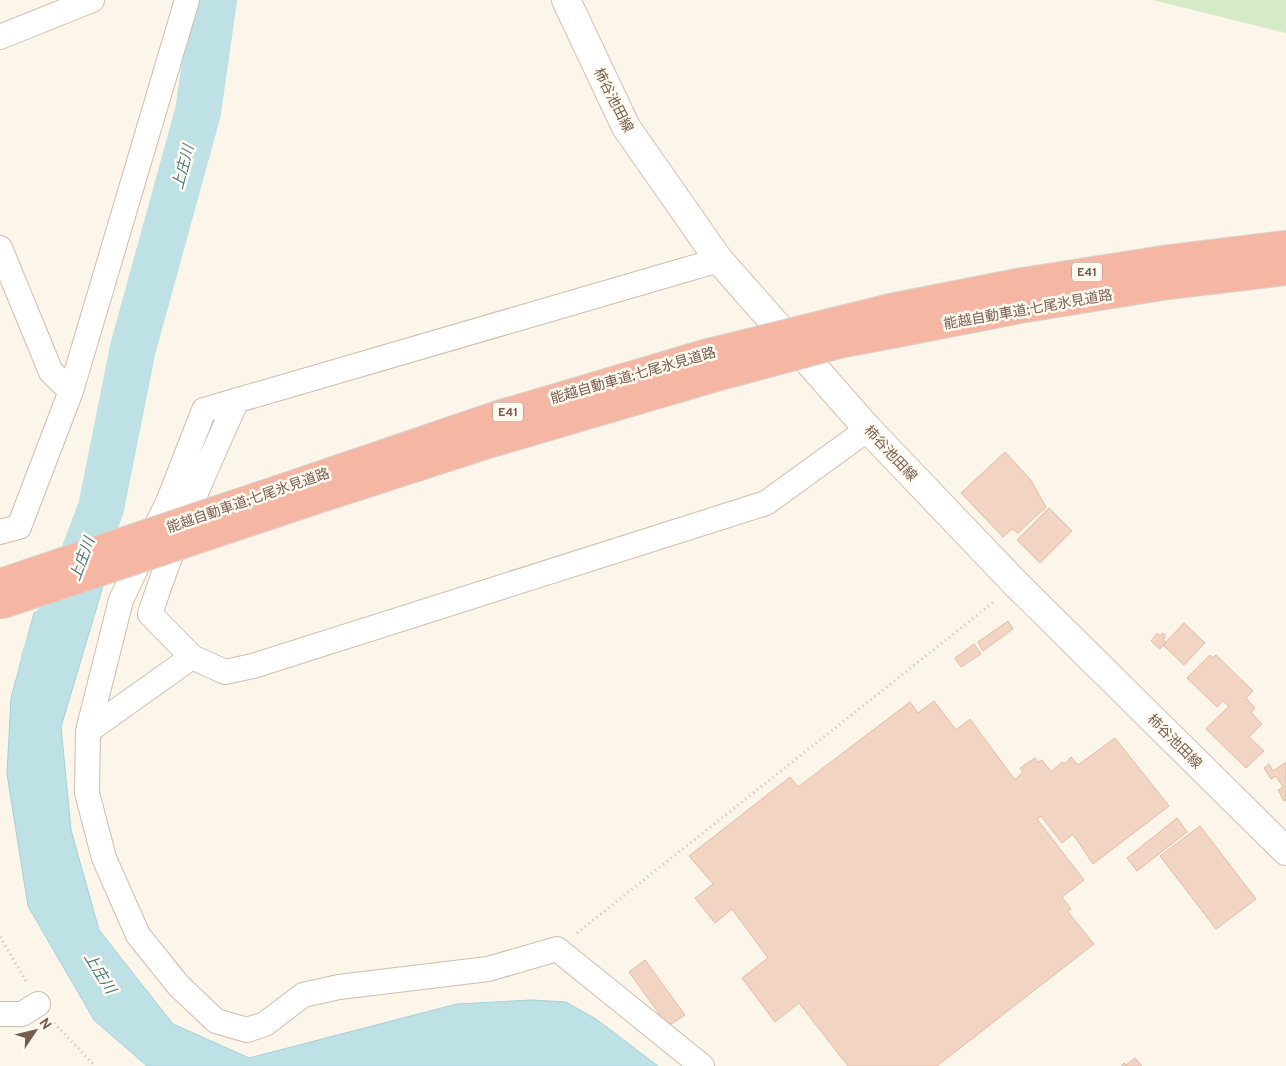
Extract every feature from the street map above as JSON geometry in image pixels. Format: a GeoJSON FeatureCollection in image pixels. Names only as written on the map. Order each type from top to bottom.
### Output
{"type":"FeatureCollection","features":[{"type":"Feature","properties":{"kind":"highway","name":"能越自動車道;七尾氷見道路"},"geometry":{"type":"LineString","coordinates":[[0,583],[314,489],[488,444],[712,365],[839,344],[894,320],[1017,283],[1163,260],[1286,245]]}},
{"type":"Feature","properties":{"kind":"highway","name":"能越自動車道;七尾氷見道路"},"geometry":{"type":"LineString","coordinates":[[894,320],[1040,306],[1168,285],[1286,271]]}},
{"type":"Feature","properties":{"kind":"highway","name":"能越自動車道;七尾氷見道路"},"geometry":{"type":"LineString","coordinates":[[0,605],[314,489]]}},
{"type":"Feature","properties":{"kind":"main road","name":"柿谷池田線"},"geometry":{"type":"LineString","coordinates":[[566,0],[626,127],[719,260],[868,429],[1016,584],[1286,851]]}},
{"type":"Feature","properties":{"kind":"street"},"geometry":{"type":"LineString","coordinates":[[0,37],[92,0]]}},
{"type":"Feature","properties":{"kind":"street"},"geometry":{"type":"LineString","coordinates":[[0,532],[19,527],[71,391],[187,0]]}},
{"type":"Feature","properties":{"kind":"street"},"geometry":{"type":"LineString","coordinates":[[0,248],[51,372],[71,391]]}},
{"type":"Feature","properties":{"kind":"street"},"geometry":{"type":"LineString","coordinates":[[702,1066],[557,949],[488,969],[338,987],[302,995],[264,1024],[247,1030],[216,1021],[179,986],[138,935],[107,867],[87,793],[88,731],[121,600],[168,502],[204,410],[719,260]]}},
{"type":"Feature","properties":{"kind":"street"},"geometry":{"type":"LineString","coordinates":[[237,400],[193,497],[166,566],[150,614],[192,658],[225,672],[253,666],[766,503],[868,429]]}},
{"type":"Feature","properties":{"kind":"street"},"geometry":{"type":"LineString","coordinates":[[88,731],[192,658]]}},
{"type":"Feature","properties":{"kind":"street"},"geometry":{"type":"LineString","coordinates":[[0,1014],[22,1014],[38,1004]]}},
{"type":"Feature","properties":{"kind":"path"},"geometry":{"type":"LineString","coordinates":[[557,949],[1016,584]]}},
{"type":"Feature","properties":{"kind":"green space"},"geometry":{"type":"Polygon","coordinates":[[[1153,0],[1286,0],[1286,33],[1153,0]]]}},
{"type":"Feature","properties":{"kind":"water"},"geometry":{"type":"Polygon","coordinates":[[[103,586],[61,727],[71,830],[99,930],[173,1024],[249,1058],[457,1004],[532,1000],[566,1002],[596,1019],[658,1066],[147,1066],[94,1020],[28,906],[7,774],[11,698],[34,613],[103,586]]]}},
{"type":"Feature","properties":{"kind":"building"},"geometry":{"type":"Polygon","coordinates":[[[1005,452],[1030,479],[1046,507],[1018,533],[1012,529],[1003,537],[961,493],[1005,452]]]}},
{"type":"Feature","properties":{"kind":"building"},"geometry":{"type":"Polygon","coordinates":[[[1049,508],[1072,531],[1040,563],[1017,540],[1049,508]]]}},
{"type":"Feature","properties":{"kind":"building"},"geometry":{"type":"Polygon","coordinates":[[[1008,621],[1013,629],[983,651],[978,642],[1008,621]]]}},
{"type":"Feature","properties":{"kind":"building"},"geometry":{"type":"Polygon","coordinates":[[[1184,623],[1205,643],[1184,665],[1163,645],[1184,623]]]}},
{"type":"Feature","properties":{"kind":"building"},"geometry":{"type":"Polygon","coordinates":[[[1157,633],[1160,636],[1163,633],[1166,636],[1163,640],[1166,642],[1160,649],[1151,641],[1157,633]]]}},
{"type":"Feature","properties":{"kind":"building"},"geometry":{"type":"Polygon","coordinates":[[[974,644],[981,654],[961,667],[955,658],[974,644]]]}},
{"type":"Feature","properties":{"kind":"building"},"geometry":{"type":"Polygon","coordinates":[[[1210,655],[1212,658],[1216,655],[1253,691],[1246,698],[1255,708],[1251,712],[1262,724],[1249,737],[1264,751],[1246,768],[1206,729],[1229,706],[1223,701],[1217,707],[1187,678],[1210,655]]]}},
{"type":"Feature","properties":{"kind":"building"},"geometry":{"type":"Polygon","coordinates":[[[934,701],[956,730],[970,719],[1015,780],[1023,772],[1020,768],[1035,758],[1038,762],[1042,760],[1051,772],[1062,762],[1065,764],[1071,757],[1078,765],[1115,738],[1169,806],[1093,864],[1073,834],[1062,843],[1041,816],[1037,819],[1084,880],[1062,897],[1071,909],[1067,911],[1094,944],[937,1066],[848,1066],[799,1003],[775,1022],[742,978],[768,958],[732,909],[715,923],[695,898],[713,884],[689,856],[790,777],[798,787],[910,702],[918,713],[934,701]]]}},
{"type":"Feature","properties":{"kind":"building"},"geometry":{"type":"Polygon","coordinates":[[[1286,762],[1286,800],[1284,801],[1278,790],[1283,787],[1276,776],[1271,779],[1264,768],[1269,764],[1273,771],[1286,762]]]}},
{"type":"Feature","properties":{"kind":"building"},"geometry":{"type":"Polygon","coordinates":[[[1177,818],[1187,832],[1137,871],[1127,858],[1177,818]]]}},
{"type":"Feature","properties":{"kind":"building"},"geometry":{"type":"Polygon","coordinates":[[[1200,826],[1256,899],[1216,929],[1160,856],[1200,826]]]}},
{"type":"Feature","properties":{"kind":"building"},"geometry":{"type":"Polygon","coordinates":[[[645,960],[685,1015],[668,1026],[629,972],[645,960]]]}},
{"type":"Feature","properties":{"kind":"building"},"geometry":{"type":"Polygon","coordinates":[[[1135,1058],[1142,1066],[1121,1066],[1124,1063],[1126,1065],[1135,1058]]]}},
{"type":"Feature","properties":{"kind":"waterway","name":"上庄川"},"geometry":{"type":"LineString","coordinates":[[44,659],[101,508],[133,348],[198,112],[214,0]]}}]}
